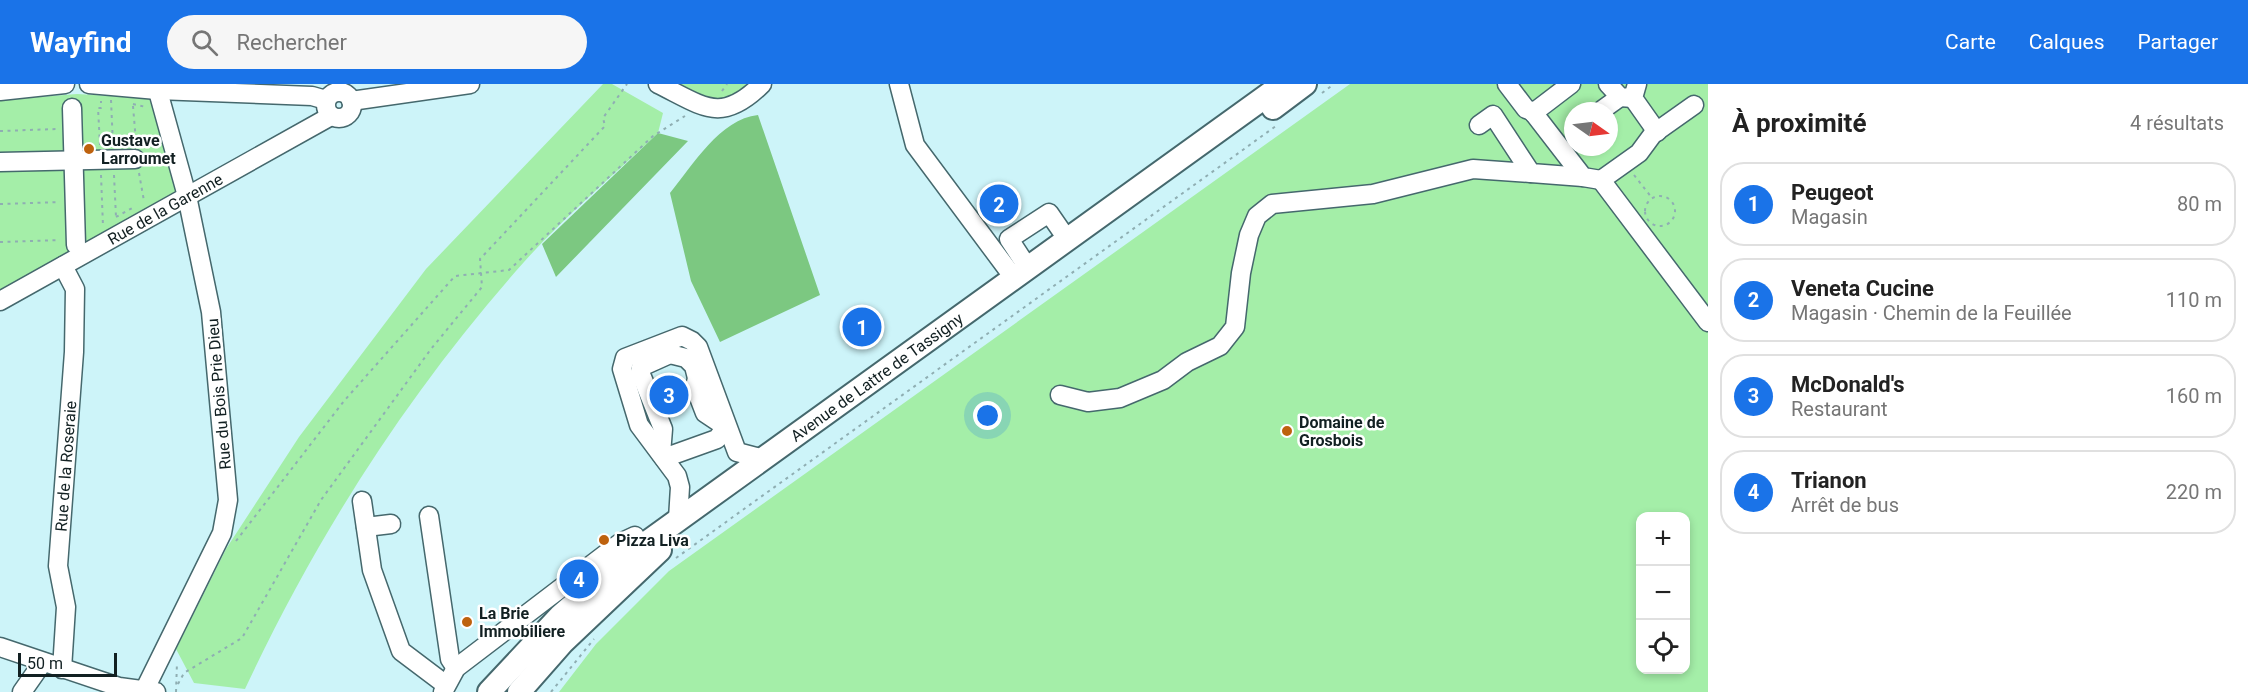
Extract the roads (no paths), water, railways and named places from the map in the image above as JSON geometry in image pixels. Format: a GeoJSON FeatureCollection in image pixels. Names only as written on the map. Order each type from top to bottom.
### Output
{"type":"FeatureCollection","features":[{"type":"Feature","properties":{"kind":"main road","name":"Avenue de Lattre de Tassigny"},"geometry":{"type":"LineString","coordinates":[[489,692],[561,615],[624,560],[760,458],[1283,84]]}},
{"type":"Feature","properties":{"kind":"main road"},"geometry":{"type":"LineString","coordinates":[[519,692],[563,642],[659,551],[832,423],[1310,91]]}},
{"type":"Feature","properties":{"kind":"street"},"geometry":{"type":"LineString","coordinates":[[0,91],[65,84]]}},
{"type":"Feature","properties":{"kind":"street"},"geometry":{"type":"LineString","coordinates":[[89,84],[320,99],[341,92],[351,101],[470,84]]}},
{"type":"Feature","properties":{"kind":"street"},"geometry":{"type":"LineString","coordinates":[[658,84],[704,106],[722,109],[740,104],[762,84]]}},
{"type":"Feature","properties":{"kind":"street"},"geometry":{"type":"LineString","coordinates":[[899,84],[915,145],[1021,273]]}},
{"type":"Feature","properties":{"kind":"street"},"geometry":{"type":"LineString","coordinates":[[1507,84],[1526,109],[1533,113],[1592,179],[1708,322]]}},
{"type":"Feature","properties":{"kind":"street"},"geometry":{"type":"LineString","coordinates":[[1533,113],[1571,84]]}},
{"type":"Feature","properties":{"kind":"street","name":"Rue du Bois Prie Dieu"},"geometry":{"type":"LineString","coordinates":[[144,691],[222,532],[228,500],[211,312],[187,196],[157,87]]}},
{"type":"Feature","properties":{"kind":"street"},"geometry":{"type":"LineString","coordinates":[[1612,102],[1625,91],[1657,132]]}},
{"type":"Feature","properties":{"kind":"street","name":"Rue de la Garenne"},"geometry":{"type":"LineString","coordinates":[[0,301],[187,196],[320,99]]}},
{"type":"Feature","properties":{"kind":"street"},"geometry":{"type":"LineString","coordinates":[[1060,395],[1088,402],[1120,398],[1162,380],[1187,362],[1220,346],[1235,327],[1241,273],[1249,234],[1257,216],[1272,204],[1373,194],[1473,169],[1592,179],[1624,164],[1639,153],[1657,132],[1694,105]]}},
{"type":"Feature","properties":{"kind":"street"},"geometry":{"type":"LineString","coordinates":[[72,108],[76,245]]}},
{"type":"Feature","properties":{"kind":"street"},"geometry":{"type":"LineString","coordinates":[[1479,125],[1493,115],[1531,173]]}},
{"type":"Feature","properties":{"kind":"street"},"geometry":{"type":"LineString","coordinates":[[0,162],[135,159]]}},
{"type":"Feature","properties":{"kind":"street"},"geometry":{"type":"LineString","coordinates":[[1021,273],[1009,239],[1049,213],[1067,239]]}},
{"type":"Feature","properties":{"kind":"street","name":"Rue de la Roseraie"},"geometry":{"type":"LineString","coordinates":[[62,669],[66,606],[58,566],[74,352],[75,299],[75,289],[63,266]]}},
{"type":"Feature","properties":{"kind":"street"},"geometry":{"type":"LineString","coordinates":[[678,519],[680,487],[663,456],[639,425],[622,369],[625,358],[682,336],[692,341],[698,347],[737,452],[760,458]]}},
{"type":"Feature","properties":{"kind":"street"},"geometry":{"type":"LineString","coordinates":[[663,456],[663,429],[640,372],[641,367],[670,354],[686,358],[693,366],[698,378],[695,387],[705,413],[726,427]]}},
{"type":"Feature","properties":{"kind":"street"},"geometry":{"type":"LineString","coordinates":[[663,456],[717,438],[726,427]]}},
{"type":"Feature","properties":{"kind":"street"},"geometry":{"type":"LineString","coordinates":[[362,501],[372,570],[401,651],[444,688],[456,668],[620,543],[635,536]]}},
{"type":"Feature","properties":{"kind":"street"},"geometry":{"type":"LineString","coordinates":[[429,516],[450,659],[456,668]]}},
{"type":"Feature","properties":{"kind":"street"},"geometry":{"type":"LineString","coordinates":[[366,527],[391,524]]}},
{"type":"Feature","properties":{"kind":"street"},"geometry":{"type":"LineString","coordinates":[[0,647],[119,687],[156,692]]}},
{"type":"Feature","properties":{"kind":"street"},"geometry":{"type":"LineString","coordinates":[[22,692],[43,662]]}},
{"type":"Feature","properties":{"kind":"place","name":"Gustave Larroumet"},"geometry":{"type":"Point","coordinates":[89,149]}},
{"type":"Feature","properties":{"kind":"place","name":"Veneta Cucine"},"geometry":{"type":"Point","coordinates":[999,204]}},
{"type":"Feature","properties":{"kind":"place","name":"Peugeot"},"geometry":{"type":"Point","coordinates":[862,327]}},
{"type":"Feature","properties":{"kind":"place","name":"McDonald's"},"geometry":{"type":"Point","coordinates":[669,395]}},
{"type":"Feature","properties":{"kind":"place","name":"Domaine de Grosbois"},"geometry":{"type":"Point","coordinates":[1287,431]}},
{"type":"Feature","properties":{"kind":"place","name":"Pizza Liva"},"geometry":{"type":"Point","coordinates":[604,540]}},
{"type":"Feature","properties":{"kind":"place","name":"Trianon"},"geometry":{"type":"Point","coordinates":[579,579]}},
{"type":"Feature","properties":{"kind":"place","name":"La Brie Immobiliere"},"geometry":{"type":"Point","coordinates":[467,622]}}]}
